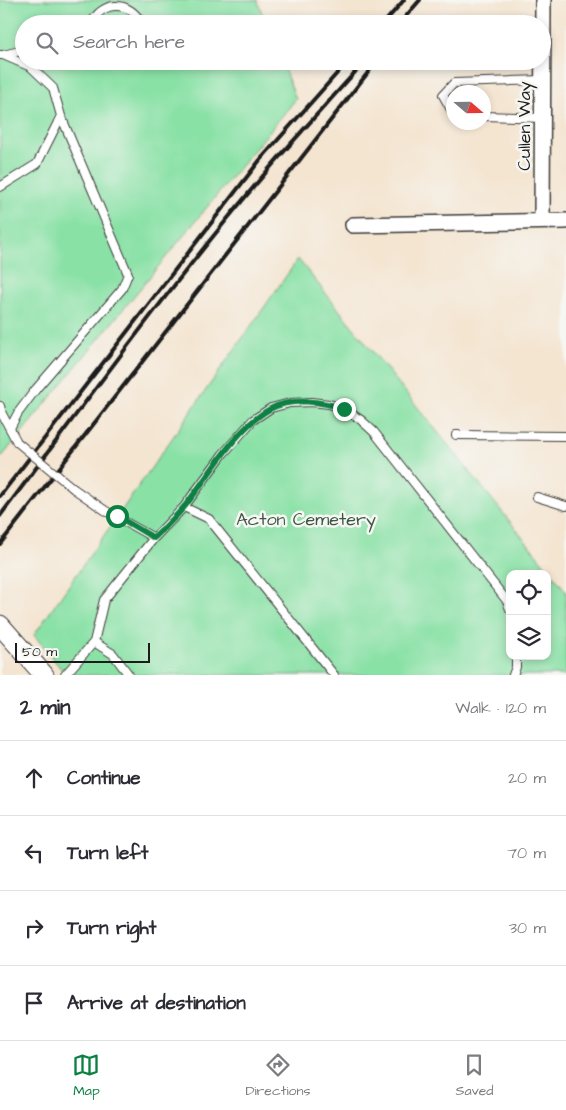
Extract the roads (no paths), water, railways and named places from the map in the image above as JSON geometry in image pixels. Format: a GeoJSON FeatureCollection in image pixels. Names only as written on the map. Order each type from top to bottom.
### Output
{"type":"FeatureCollection","features":[{"type":"Feature","properties":{"kind":"street","name":"Cullen Way"},"geometry":{"type":"LineString","coordinates":[[542,0],[542,15]]}},
{"type":"Feature","properties":{"kind":"street","name":"Cullen Way"},"geometry":{"type":"LineString","coordinates":[[542,70],[542,222]]}},
{"type":"Feature","properties":{"kind":"street"},"geometry":{"type":"LineString","coordinates":[[353,225],[566,222]]}},
{"type":"Feature","properties":{"kind":"street"},"geometry":{"type":"LineString","coordinates":[[0,625],[44,675]]}},
{"type":"Feature","properties":{"kind":"lane"},"geometry":{"type":"LineString","coordinates":[[97,15],[99,11],[115,5],[124,6],[137,15]]}},
{"type":"Feature","properties":{"kind":"lane"},"geometry":{"type":"LineString","coordinates":[[2,55],[15,52]]}},
{"type":"Feature","properties":{"kind":"lane"},"geometry":{"type":"LineString","coordinates":[[2,55],[15,60]]}},
{"type":"Feature","properties":{"kind":"lane"},"geometry":{"type":"LineString","coordinates":[[10,428],[18,413],[36,389],[122,289],[128,274],[61,116],[53,88],[34,70]]}},
{"type":"Feature","properties":{"kind":"lane"},"geometry":{"type":"LineString","coordinates":[[452,85],[454,83],[542,80]]}},
{"type":"Feature","properties":{"kind":"lane"},"geometry":{"type":"LineString","coordinates":[[0,187],[37,164],[61,116]]}},
{"type":"Feature","properties":{"kind":"lane"},"geometry":{"type":"LineString","coordinates":[[491,116],[542,118]]}},
{"type":"Feature","properties":{"kind":"lane"},"geometry":{"type":"LineString","coordinates":[[66,675],[94,642],[104,600],[154,538],[184,507],[223,454],[253,420],[271,408],[290,403],[310,402],[329,404],[344,409],[374,432],[506,600]]}},
{"type":"Feature","properties":{"kind":"lane"},"geometry":{"type":"LineString","coordinates":[[0,406],[2,414],[17,442],[74,490],[106,511],[154,538]]}},
{"type":"Feature","properties":{"kind":"lane"},"geometry":{"type":"LineString","coordinates":[[456,435],[566,436]]}},
{"type":"Feature","properties":{"kind":"lane"},"geometry":{"type":"LineString","coordinates":[[537,497],[566,506]]}},
{"type":"Feature","properties":{"kind":"lane"},"geometry":{"type":"LineString","coordinates":[[184,507],[209,519],[334,675]]}},
{"type":"Feature","properties":{"kind":"lane"},"geometry":{"type":"LineString","coordinates":[[94,642],[113,654],[129,675]]}},
{"type":"Feature","properties":{"kind":"lane"},"geometry":{"type":"LineString","coordinates":[[512,675],[516,667],[516,660]]}},
{"type":"Feature","properties":{"kind":"railway"},"geometry":{"type":"LineString","coordinates":[[391,15],[404,0]]}},
{"type":"Feature","properties":{"kind":"railway"},"geometry":{"type":"LineString","coordinates":[[407,15],[420,0]]}},
{"type":"Feature","properties":{"kind":"railway"},"geometry":{"type":"LineString","coordinates":[[0,496],[260,160],[340,70]]}},
{"type":"Feature","properties":{"kind":"railway"},"geometry":{"type":"LineString","coordinates":[[0,516],[124,351],[219,229],[280,156],[357,70]]}},
{"type":"Feature","properties":{"kind":"railway"},"geometry":{"type":"LineString","coordinates":[[0,544],[370,70]]}},
{"type":"Feature","properties":{"kind":"park label","name":"Acton Cemetery"},"geometry":{"type":"Point","coordinates":[306,519]}}]}
